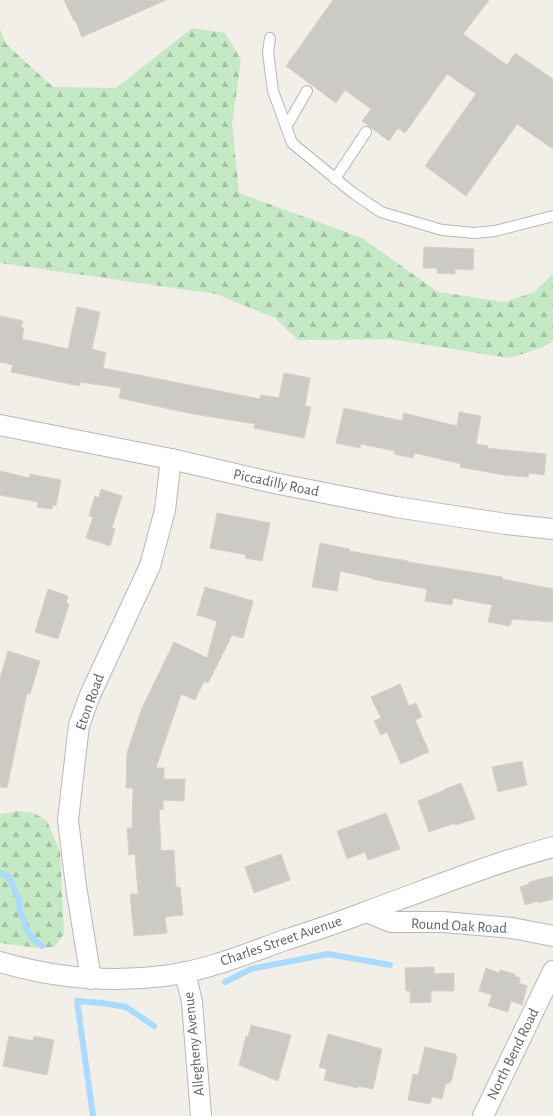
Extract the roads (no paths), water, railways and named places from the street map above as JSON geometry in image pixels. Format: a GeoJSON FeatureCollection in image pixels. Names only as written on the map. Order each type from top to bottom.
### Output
{"type":"FeatureCollection","features":[{"type":"Feature","properties":{"kind":"street","name":"Piccadilly Road"},"geometry":{"type":"LineString","coordinates":[[0,425],[171,459],[274,483],[396,507],[506,524],[553,529]]}},
{"type":"Feature","properties":{"kind":"street","name":"Eton Road"},"geometry":{"type":"LineString","coordinates":[[91,979],[76,886],[68,820],[79,725],[90,694],[150,566],[165,510],[171,459]]}},
{"type":"Feature","properties":{"kind":"street","name":"Charles Street Avenue"},"geometry":{"type":"LineString","coordinates":[[0,962],[47,974],[91,979],[140,979],[186,972],[239,956],[367,912],[439,884],[527,854],[553,847]]}},
{"type":"Feature","properties":{"kind":"street","name":"Round Oak Road"},"geometry":{"type":"LineString","coordinates":[[367,912],[391,922],[444,922],[512,928],[553,936]]}},
{"type":"Feature","properties":{"kind":"street","name":"North Bend Road"},"geometry":{"type":"LineString","coordinates":[[483,1116],[553,971]]}},
{"type":"Feature","properties":{"kind":"street","name":"Allegheny Avenue"},"geometry":{"type":"LineString","coordinates":[[186,972],[192,1002],[201,1116]]}},
{"type":"Feature","properties":{"kind":"lane"},"geometry":{"type":"LineString","coordinates":[[270,38],[268,52],[273,91],[292,143],[353,193],[381,212],[442,230],[475,233],[495,231],[553,216]]}},
{"type":"Feature","properties":{"kind":"lane"},"geometry":{"type":"LineString","coordinates":[[286,127],[306,92]]}},
{"type":"Feature","properties":{"kind":"lane"},"geometry":{"type":"LineString","coordinates":[[335,179],[366,132]]}},
{"type":"Feature","properties":{"kind":"waterway"},"geometry":{"type":"LineString","coordinates":[[0,873],[8,876],[18,897],[20,910],[27,930],[33,939],[42,946]]}},
{"type":"Feature","properties":{"kind":"waterway"},"geometry":{"type":"LineString","coordinates":[[225,982],[251,969],[328,954],[390,965]]}},
{"type":"Feature","properties":{"kind":"waterway"},"geometry":{"type":"LineString","coordinates":[[93,1116],[77,1001],[126,1007],[154,1026]]}}]}
